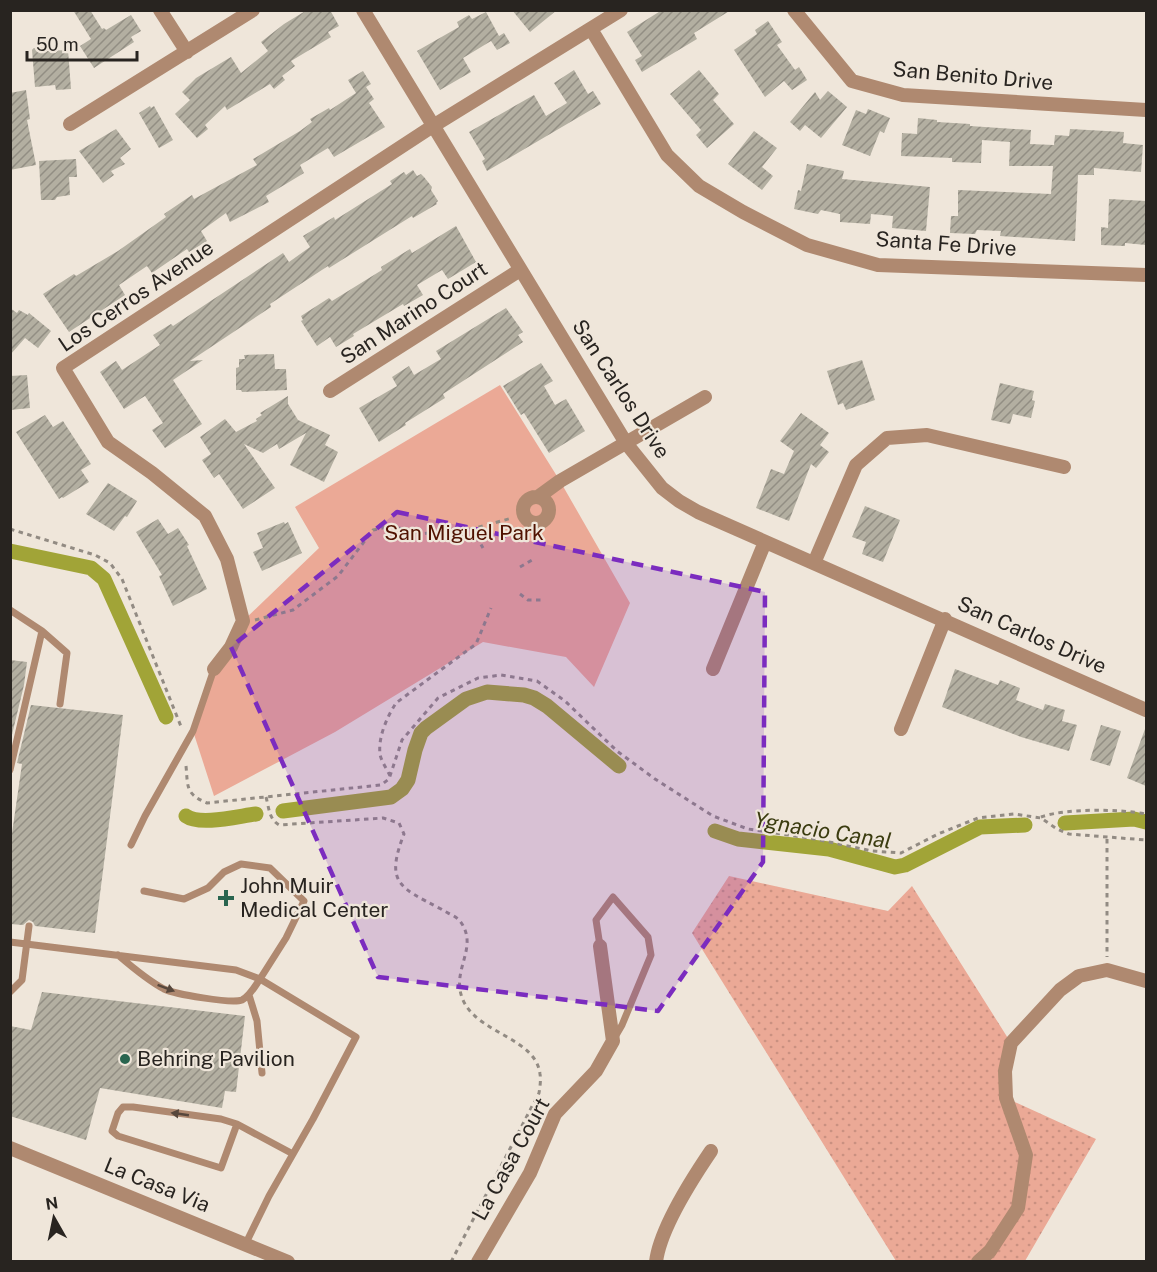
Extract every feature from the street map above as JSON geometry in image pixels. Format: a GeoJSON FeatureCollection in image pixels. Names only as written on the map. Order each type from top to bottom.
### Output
{"type":"FeatureCollection","features":[{"type":"Feature","properties":{"kind":"street"},"geometry":{"type":"LineString","coordinates":[[160,10],[187,52]]}},
{"type":"Feature","properties":{"kind":"street"},"geometry":{"type":"LineString","coordinates":[[70,124],[253,10]]}},
{"type":"Feature","properties":{"kind":"street","name":"San Carlos Drive"},"geometry":{"type":"LineString","coordinates":[[363,10],[626,443],[662,488],[679,501],[765,542],[945,619],[1146,710]]}},
{"type":"Feature","properties":{"kind":"street","name":"Los Cerros Avenue"},"geometry":{"type":"LineString","coordinates":[[243,621],[227,559],[204,516],[152,473],[108,442],[63,368],[433,126],[621,10]]}},
{"type":"Feature","properties":{"kind":"street","name":"San Benito Drive"},"geometry":{"type":"LineString","coordinates":[[794,10],[852,81],[893,93],[1146,110]]}},
{"type":"Feature","properties":{"kind":"street","name":"Santa Fe Drive"},"geometry":{"type":"LineString","coordinates":[[591,29],[667,155],[699,186],[807,245],[878,265],[1146,275]]}},
{"type":"Feature","properties":{"kind":"street","name":"San Marino Court"},"geometry":{"type":"LineString","coordinates":[[330,391],[520,270]]}},
{"type":"Feature","properties":{"kind":"street"},"geometry":{"type":"LineString","coordinates":[[538,497],[560,481],[705,397]]}},
{"type":"Feature","properties":{"kind":"street"},"geometry":{"type":"LineString","coordinates":[[814,563],[856,465],[887,438],[927,435],[1064,467]]}},
{"type":"Feature","properties":{"kind":"street"},"geometry":{"type":"LineString","coordinates":[[713,669],[765,542]]}},
{"type":"Feature","properties":{"kind":"street"},"geometry":{"type":"LineString","coordinates":[[901,729],[945,619]]}},
{"type":"Feature","properties":{"kind":"street"},"geometry":{"type":"LineString","coordinates":[[214,669],[231,647],[243,621]]}},
{"type":"Feature","properties":{"kind":"street"},"geometry":{"type":"LineString","coordinates":[[600,946],[613,1041]]}},
{"type":"Feature","properties":{"kind":"street"},"geometry":{"type":"LineString","coordinates":[[978,1262],[990,1251],[1018,1208],[1026,1155],[1006,1098],[1005,1071],[1011,1043],[1060,990],[1078,976],[1107,970],[1146,981]]}},
{"type":"Feature","properties":{"kind":"street","name":"La Casa Court"},"geometry":{"type":"LineString","coordinates":[[478,1262],[530,1173],[555,1114],[596,1071],[613,1041]]}},
{"type":"Feature","properties":{"kind":"street","name":"La Casa Via"},"geometry":{"type":"LineString","coordinates":[[10,1148],[288,1262]]}},
{"type":"Feature","properties":{"kind":"street"},"geometry":{"type":"LineString","coordinates":[[656,1262],[658,1245],[697,1171],[711,1150]]}},
{"type":"Feature","properties":{"kind":"lane"},"geometry":{"type":"LineString","coordinates":[[10,610],[42,631],[67,653],[60,704]]}},
{"type":"Feature","properties":{"kind":"lane"},"geometry":{"type":"LineString","coordinates":[[10,770],[42,631]]}},
{"type":"Feature","properties":{"kind":"lane"},"geometry":{"type":"LineString","coordinates":[[131,844],[193,731],[214,669]]}},
{"type":"Feature","properties":{"kind":"lane"},"geometry":{"type":"LineString","coordinates":[[118,955],[153,983],[166,990],[229,1002],[241,1000],[249,995],[260,979],[286,938],[304,901],[270,868],[241,864],[224,872],[208,888],[184,898],[144,891]]}},
{"type":"Feature","properties":{"kind":"lane"},"geometry":{"type":"LineString","coordinates":[[600,946],[596,920],[613,897],[648,937],[651,955],[613,1041]]}},
{"type":"Feature","properties":{"kind":"lane"},"geometry":{"type":"LineString","coordinates":[[10,992],[22,980],[29,926]]}},
{"type":"Feature","properties":{"kind":"lane"},"geometry":{"type":"LineString","coordinates":[[10,942],[236,970],[260,979],[356,1037],[313,1119],[268,1196],[246,1243]]}},
{"type":"Feature","properties":{"kind":"lane"},"geometry":{"type":"LineString","coordinates":[[249,995],[257,1022],[262,1073]]}},
{"type":"Feature","properties":{"kind":"lane"},"geometry":{"type":"LineString","coordinates":[[237,1124],[220,1168],[118,1136],[112,1131],[118,1113],[123,1107],[221,1119],[237,1124],[293,1154]]}},
{"type":"Feature","properties":{"kind":"path"},"geometry":{"type":"LineString","coordinates":[[243,621],[258,620],[293,610],[338,576],[372,530],[392,526],[421,534],[472,529],[512,518]]}},
{"type":"Feature","properties":{"kind":"path"},"geometry":{"type":"LineString","coordinates":[[10,529],[95,555],[110,563],[122,579],[182,724],[186,782],[191,794],[196,799],[207,803],[386,783],[402,740],[438,698],[478,678],[501,675],[537,681],[565,701],[617,751],[655,779],[712,816],[748,829],[815,838],[872,851],[901,853],[938,834],[978,818],[1014,814],[1041,818],[1059,813],[1124,810],[1146,814]]}},
{"type":"Feature","properties":{"kind":"path"},"geometry":{"type":"LineString","coordinates":[[472,529],[483,548]]}},
{"type":"Feature","properties":{"kind":"path"},"geometry":{"type":"LineString","coordinates":[[520,567],[532,560]]}},
{"type":"Feature","properties":{"kind":"path"},"geometry":{"type":"LineString","coordinates":[[520,594],[528,600],[544,600]]}},
{"type":"Feature","properties":{"kind":"path"},"geometry":{"type":"LineString","coordinates":[[390,776],[380,755],[381,738],[389,714],[396,704],[476,644],[491,608]]}},
{"type":"Feature","properties":{"kind":"path"},"geometry":{"type":"LineString","coordinates":[[266,797],[270,816],[279,825],[383,818],[399,823],[404,834],[395,861],[395,877],[408,892],[459,919],[467,932],[468,949],[461,964],[458,984],[464,1003],[478,1021],[525,1049],[535,1059],[540,1073],[539,1092],[451,1262]]}},
{"type":"Feature","properties":{"kind":"path"},"geometry":{"type":"LineString","coordinates":[[1041,818],[1069,834],[1107,839],[1146,840]]}},
{"type":"Feature","properties":{"kind":"path"},"geometry":{"type":"LineString","coordinates":[[1107,839],[1107,970]]}},
{"type":"Feature","properties":{"kind":"highlighted area"},"geometry":{"type":"Polygon","coordinates":[[[397,512],[765,592],[763,862],[658,1011],[378,977],[231,647],[397,512]]]}},
{"type":"Feature","properties":{"kind":"green space","name":"San Miguel Park"},"geometry":{"type":"Polygon","coordinates":[[[500,385],[560,481],[630,603],[594,687],[566,657],[483,642],[335,732],[214,796],[193,731],[203,698],[243,621],[319,548],[295,507],[500,385]]]}},
{"type":"Feature","properties":{"kind":"green space"},"geometry":{"type":"Polygon","coordinates":[[[729,876],[888,911],[912,886],[1011,1043],[1006,1098],[1096,1139],[1025,1261],[896,1261],[692,933],[729,876]]]}},
{"type":"Feature","properties":{"kind":"building"},"geometry":{"type":"Polygon","coordinates":[[[73,10],[90,10],[102,29],[106,30],[131,15],[141,31],[131,37],[134,42],[94,68],[80,46],[91,39],[73,10]]]}},
{"type":"Feature","properties":{"kind":"building"},"geometry":{"type":"Polygon","coordinates":[[[307,10],[330,10],[339,26],[328,32],[331,37],[291,61],[295,66],[282,76],[285,80],[274,89],[270,84],[227,110],[225,106],[205,125],[208,129],[197,138],[175,114],[190,100],[182,92],[196,78],[231,57],[241,73],[268,51],[261,42],[307,10]]]}},
{"type":"Feature","properties":{"kind":"building"},"geometry":{"type":"Polygon","coordinates":[[[512,10],[557,10],[530,32],[512,10]]]}},
{"type":"Feature","properties":{"kind":"building"},"geometry":{"type":"Polygon","coordinates":[[[662,10],[731,10],[694,33],[697,39],[642,72],[635,60],[642,56],[627,32],[662,10]]]}},
{"type":"Feature","properties":{"kind":"building"},"geometry":{"type":"Polygon","coordinates":[[[486,12],[499,36],[504,33],[510,43],[497,50],[491,41],[463,58],[471,72],[440,90],[417,51],[459,27],[457,22],[469,15],[472,19],[486,12]]]}},
{"type":"Feature","properties":{"kind":"building"},"geometry":{"type":"Polygon","coordinates":[[[768,21],[782,42],[777,45],[795,70],[799,67],[807,80],[792,90],[784,81],[765,97],[734,50],[757,34],[755,30],[768,21]]]}},
{"type":"Feature","properties":{"kind":"building"},"geometry":{"type":"Polygon","coordinates":[[[47,47],[47,51],[68,50],[71,89],[56,90],[55,85],[35,87],[32,50],[47,47]]]}},
{"type":"Feature","properties":{"kind":"building"},"geometry":{"type":"Polygon","coordinates":[[[574,70],[588,94],[593,91],[601,104],[487,171],[482,161],[485,159],[469,132],[534,95],[546,116],[567,103],[554,83],[574,70]]]}},
{"type":"Feature","properties":{"kind":"building"},"geometry":{"type":"Polygon","coordinates":[[[699,70],[719,94],[713,100],[734,124],[707,148],[696,135],[701,130],[670,94],[699,70]]]}},
{"type":"Feature","properties":{"kind":"building"},"geometry":{"type":"Polygon","coordinates":[[[363,71],[371,84],[366,87],[374,99],[369,103],[385,127],[334,157],[328,148],[300,165],[304,173],[266,196],[269,202],[230,222],[226,213],[201,231],[207,241],[189,252],[187,249],[152,273],[147,266],[119,285],[125,295],[69,332],[43,294],[74,274],[76,276],[118,251],[166,217],[164,214],[192,195],[194,199],[257,165],[253,159],[300,131],[312,122],[310,119],[329,108],[330,110],[356,93],[348,80],[363,71]]]}},
{"type":"Feature","properties":{"kind":"building"},"geometry":{"type":"Polygon","coordinates":[[[26,90],[30,119],[27,120],[36,165],[10,170],[10,93],[26,90]]]}},
{"type":"Feature","properties":{"kind":"building"},"geometry":{"type":"Polygon","coordinates":[[[828,91],[847,107],[821,138],[805,125],[800,131],[790,122],[815,92],[820,100],[828,91]]]}},
{"type":"Feature","properties":{"kind":"building"},"geometry":{"type":"Polygon","coordinates":[[[150,106],[151,108],[154,106],[173,140],[159,148],[139,113],[150,106]]]}},
{"type":"Feature","properties":{"kind":"building"},"geometry":{"type":"Polygon","coordinates":[[[868,109],[890,118],[884,133],[880,131],[870,156],[842,145],[856,110],[866,114],[868,109]]]}},
{"type":"Feature","properties":{"kind":"building"},"geometry":{"type":"Polygon","coordinates":[[[918,118],[970,124],[970,126],[1031,130],[1030,144],[1054,145],[1055,135],[1069,136],[1070,129],[1124,132],[1123,143],[1143,145],[1141,172],[1094,168],[1094,175],[1078,175],[1075,241],[1000,236],[1001,231],[977,230],[975,234],[950,233],[951,216],[958,216],[958,190],[1051,194],[1053,166],[1009,166],[1010,142],[982,140],[981,163],[952,162],[952,158],[901,156],[902,133],[917,134],[918,118]]]}},
{"type":"Feature","properties":{"kind":"building"},"geometry":{"type":"Polygon","coordinates":[[[116,129],[131,149],[120,158],[125,164],[111,171],[114,175],[103,183],[79,151],[116,129]]]}},
{"type":"Feature","properties":{"kind":"building"},"geometry":{"type":"Polygon","coordinates":[[[754,131],[777,148],[762,167],[773,176],[762,190],[728,164],[754,131]]]}},
{"type":"Feature","properties":{"kind":"building"},"geometry":{"type":"Polygon","coordinates":[[[76,159],[77,177],[69,177],[70,195],[57,197],[55,200],[41,200],[39,161],[76,159]]]}},
{"type":"Feature","properties":{"kind":"building"},"geometry":{"type":"Polygon","coordinates":[[[807,164],[844,171],[842,179],[930,187],[926,231],[892,228],[893,216],[871,214],[870,224],[840,222],[840,214],[821,210],[818,214],[794,209],[807,164]]]}},
{"type":"Feature","properties":{"kind":"building"},"geometry":{"type":"Polygon","coordinates":[[[413,170],[417,176],[421,174],[432,187],[431,190],[438,201],[437,204],[413,218],[412,216],[329,268],[328,266],[270,304],[271,307],[190,361],[203,360],[173,380],[202,424],[165,448],[152,430],[163,423],[145,396],[124,409],[100,372],[116,361],[122,370],[160,345],[153,335],[171,324],[173,326],[283,253],[289,262],[310,247],[303,236],[334,217],[335,220],[392,184],[390,181],[404,172],[406,175],[413,170]]]}},
{"type":"Feature","properties":{"kind":"building"},"geometry":{"type":"Polygon","coordinates":[[[1109,199],[1146,201],[1146,245],[1125,243],[1125,246],[1101,245],[1101,227],[1108,228],[1109,199]]]}},
{"type":"Feature","properties":{"kind":"building"},"geometry":{"type":"Polygon","coordinates":[[[456,226],[476,262],[448,279],[442,270],[417,285],[423,295],[404,306],[403,304],[336,347],[330,337],[317,346],[301,321],[303,320],[301,316],[329,298],[332,301],[382,270],[381,267],[410,249],[412,253],[456,226]]]}},
{"type":"Feature","properties":{"kind":"building"},"geometry":{"type":"Polygon","coordinates":[[[10,308],[17,313],[19,310],[28,315],[29,313],[51,331],[38,348],[25,338],[10,355],[10,308]]]}},
{"type":"Feature","properties":{"kind":"building"},"geometry":{"type":"Polygon","coordinates":[[[506,308],[523,332],[518,335],[523,342],[443,394],[445,398],[379,442],[359,408],[397,386],[392,377],[409,366],[414,375],[441,359],[436,351],[506,308]]]}},
{"type":"Feature","properties":{"kind":"building"},"geometry":{"type":"Polygon","coordinates":[[[274,354],[275,369],[286,369],[287,390],[242,392],[236,390],[236,368],[239,367],[239,359],[245,359],[244,355],[274,354]]]}},
{"type":"Feature","properties":{"kind":"building"},"geometry":{"type":"Polygon","coordinates":[[[862,360],[875,400],[846,410],[843,403],[838,405],[827,371],[862,360]]]}},
{"type":"Feature","properties":{"kind":"building"},"geometry":{"type":"Polygon","coordinates":[[[541,363],[553,381],[544,386],[555,405],[566,399],[585,431],[549,453],[524,413],[521,415],[503,386],[541,363]]]}},
{"type":"Feature","properties":{"kind":"building"},"geometry":{"type":"Polygon","coordinates":[[[27,375],[30,408],[10,410],[10,376],[27,375]]]}},
{"type":"Feature","properties":{"kind":"building"},"geometry":{"type":"Polygon","coordinates":[[[1000,383],[1034,391],[1032,400],[1035,401],[1031,418],[1013,414],[1010,424],[991,420],[1000,383]]]}},
{"type":"Feature","properties":{"kind":"building"},"geometry":{"type":"Polygon","coordinates":[[[288,396],[288,404],[298,420],[330,435],[325,445],[338,452],[324,482],[290,465],[306,433],[279,449],[277,444],[263,453],[244,444],[275,488],[243,509],[219,474],[214,478],[202,460],[211,454],[200,437],[225,419],[236,432],[257,421],[256,419],[262,415],[260,413],[288,396]]]}},
{"type":"Feature","properties":{"kind":"building"},"geometry":{"type":"Polygon","coordinates":[[[801,413],[829,433],[820,445],[829,452],[816,468],[811,464],[789,521],[756,508],[771,469],[784,474],[794,451],[780,441],[801,413]]]}},
{"type":"Feature","properties":{"kind":"building"},"geometry":{"type":"Polygon","coordinates":[[[45,415],[53,427],[63,421],[91,464],[81,470],[89,482],[59,499],[16,432],[45,415]]]}},
{"type":"Feature","properties":{"kind":"building"},"geometry":{"type":"Polygon","coordinates":[[[108,483],[137,501],[114,531],[86,514],[108,483]]]}},
{"type":"Feature","properties":{"kind":"building"},"geometry":{"type":"Polygon","coordinates":[[[865,506],[900,520],[883,562],[862,554],[866,542],[852,537],[865,506]]]}},
{"type":"Feature","properties":{"kind":"building"},"geometry":{"type":"Polygon","coordinates":[[[158,519],[168,534],[178,528],[189,545],[187,546],[207,589],[173,606],[159,576],[162,575],[136,532],[158,519]]]}},
{"type":"Feature","properties":{"kind":"building"},"geometry":{"type":"Polygon","coordinates":[[[284,522],[285,524],[288,522],[302,553],[262,571],[253,552],[263,548],[257,533],[284,522]]]}},
{"type":"Feature","properties":{"kind":"building"},"geometry":{"type":"Polygon","coordinates":[[[10,660],[27,662],[10,743],[10,660]]]}},
{"type":"Feature","properties":{"kind":"building"},"geometry":{"type":"Polygon","coordinates":[[[955,669],[998,685],[1000,680],[1020,688],[1016,700],[1043,710],[1045,704],[1065,710],[1062,721],[1077,725],[1069,751],[1021,737],[942,707],[955,669]]]}},
{"type":"Feature","properties":{"kind":"building"},"geometry":{"type":"Polygon","coordinates":[[[31,705],[123,715],[95,933],[35,926],[29,920],[23,925],[10,924],[10,847],[22,764],[17,763],[31,705]]]}},
{"type":"Feature","properties":{"kind":"building"},"geometry":{"type":"Polygon","coordinates":[[[1101,725],[1121,731],[1110,766],[1090,760],[1101,725]]]}},
{"type":"Feature","properties":{"kind":"building"},"geometry":{"type":"Polygon","coordinates":[[[1146,730],[1146,786],[1127,778],[1146,730]]]}},
{"type":"Feature","properties":{"kind":"building","name":"Behring Pavilion"},"geometry":{"type":"Polygon","coordinates":[[[42,992],[245,1016],[236,1092],[225,1091],[222,1108],[100,1088],[86,1140],[10,1116],[10,1026],[31,1030],[42,992]]]}},
{"type":"Feature","properties":{"kind":"waterway","name":"Ygnacio Canal"},"geometry":{"type":"LineString","coordinates":[[10,551],[91,568],[104,579],[166,717]]}},
{"type":"Feature","properties":{"kind":"waterway","name":"Ygnacio Canal"},"geometry":{"type":"LineString","coordinates":[[283,811],[391,797],[402,789],[408,780],[421,733],[466,699],[487,692],[534,698],[547,706],[619,766]]}},
{"type":"Feature","properties":{"kind":"waterway","name":"Ygnacio Canal"},"geometry":{"type":"LineString","coordinates":[[186,816],[192,819],[210,820],[256,814]]}},
{"type":"Feature","properties":{"kind":"waterway","name":"Ygnacio Canal"},"geometry":{"type":"LineString","coordinates":[[1065,823],[1134,819],[1146,822]]}},
{"type":"Feature","properties":{"kind":"waterway","name":"Ygnacio Canal"},"geometry":{"type":"LineString","coordinates":[[715,831],[738,839],[829,849],[895,867],[905,865],[980,827],[1025,825]]}},
{"type":"Feature","properties":{"kind":"place","name":"John Muir Medical Center"},"geometry":{"type":"Point","coordinates":[226,898]}},
{"type":"Feature","properties":{"kind":"place","name":"Behring Pavilion"},"geometry":{"type":"Point","coordinates":[125,1059]}}]}
